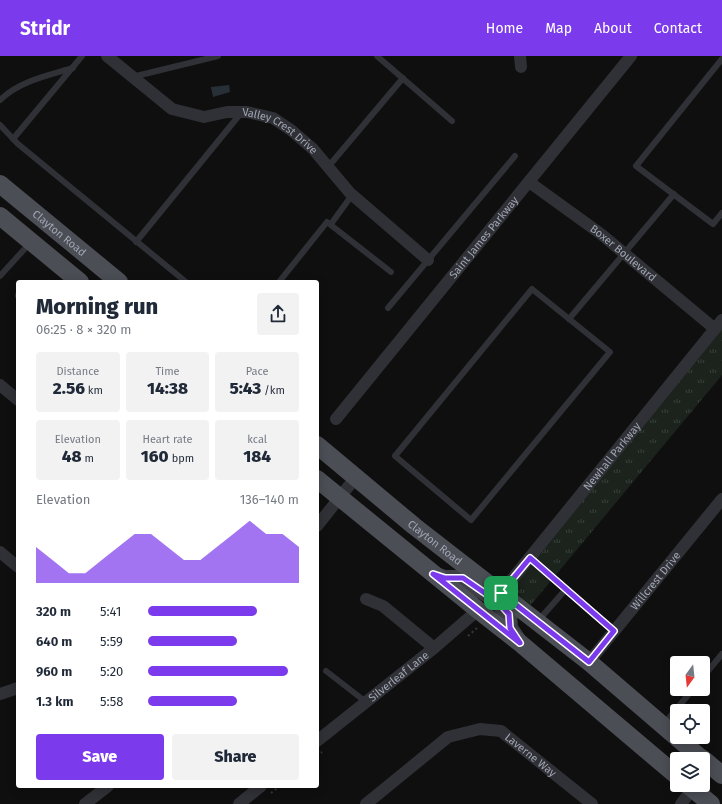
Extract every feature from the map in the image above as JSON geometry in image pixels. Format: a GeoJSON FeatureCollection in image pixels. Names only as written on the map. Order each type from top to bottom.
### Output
{"type":"FeatureCollection","features":[{"type":"Feature","properties":{"kind":"main road","name":"Clayton Road"},"geometry":{"type":"LineString","coordinates":[[0,184],[117,280]]}},
{"type":"Feature","properties":{"kind":"main road"},"geometry":{"type":"LineString","coordinates":[[0,216],[78,280]]}},
{"type":"Feature","properties":{"kind":"main road","name":"Clayton Road"},"geometry":{"type":"LineString","coordinates":[[319,447],[414,526],[589,662],[663,725],[692,752]]}},
{"type":"Feature","properties":{"kind":"main road"},"geometry":{"type":"LineString","coordinates":[[319,481],[520,643],[670,770]]}},
{"type":"Feature","properties":{"kind":"main road"},"geometry":{"type":"LineString","coordinates":[[433,574],[445,578],[463,578],[489,596],[501,593],[502,606],[509,614],[510,628],[520,643]]}},
{"type":"Feature","properties":{"kind":"main road"},"geometry":{"type":"LineString","coordinates":[[698,792],[711,804]]}},
{"type":"Feature","properties":{"kind":"street","name":"Valley Crest Drive"},"geometry":{"type":"LineString","coordinates":[[107,56],[172,109],[204,117],[227,112],[242,112],[259,114],[273,118],[313,148],[352,195],[428,260]]}},
{"type":"Feature","properties":{"kind":"street","name":"Saint James Parkway"},"geometry":{"type":"LineString","coordinates":[[336,419],[631,56]]}},
{"type":"Feature","properties":{"kind":"street","name":"Boxer Boulevard"},"geometry":{"type":"LineString","coordinates":[[529,182],[718,324]]}},
{"type":"Feature","properties":{"kind":"street","name":"Newhall Parkway"},"geometry":{"type":"LineString","coordinates":[[501,593],[718,324]]}},
{"type":"Feature","properties":{"kind":"street"},"geometry":{"type":"LineString","coordinates":[[0,385],[16,398]]}},
{"type":"Feature","properties":{"kind":"street"},"geometry":{"type":"LineString","coordinates":[[319,524],[356,477]]}},
{"type":"Feature","properties":{"kind":"street","name":"Willcrest Drive"},"geometry":{"type":"LineString","coordinates":[[589,662],[722,499]]}},
{"type":"Feature","properties":{"kind":"street"},"geometry":{"type":"LineString","coordinates":[[0,552],[16,565]]}},
{"type":"Feature","properties":{"kind":"street"},"geometry":{"type":"LineString","coordinates":[[366,599],[383,606],[434,648]]}},
{"type":"Feature","properties":{"kind":"street","name":"Silverleaf Lane"},"geometry":{"type":"LineString","coordinates":[[319,739],[434,648],[478,610]]}},
{"type":"Feature","properties":{"kind":"street"},"geometry":{"type":"LineString","coordinates":[[0,694],[16,689]]}},
{"type":"Feature","properties":{"kind":"street","name":"Laverne Way"},"geometry":{"type":"LineString","coordinates":[[366,804],[448,737],[480,729],[501,731],[592,804]]}},
{"type":"Feature","properties":{"kind":"street"},"geometry":{"type":"LineString","coordinates":[[85,804],[105,788]]}},
{"type":"Feature","properties":{"kind":"street"},"geometry":{"type":"LineString","coordinates":[[238,804],[258,788]]}},
{"type":"Feature","properties":{"kind":"street"},"geometry":{"type":"LineString","coordinates":[[681,804],[688,792]]}},
{"type":"Feature","properties":{"kind":"lane"},"geometry":{"type":"LineString","coordinates":[[13,139],[82,56]]}},
{"type":"Feature","properties":{"kind":"lane"},"geometry":{"type":"LineString","coordinates":[[131,77],[218,56]]}},
{"type":"Feature","properties":{"kind":"lane"},"geometry":{"type":"LineString","coordinates":[[377,56],[452,121]]}},
{"type":"Feature","properties":{"kind":"lane"},"geometry":{"type":"LineString","coordinates":[[722,59],[636,166],[713,224],[722,213]]}},
{"type":"Feature","properties":{"kind":"lane"},"geometry":{"type":"LineString","coordinates":[[0,100],[10,91],[28,81],[73,68]]}},
{"type":"Feature","properties":{"kind":"lane"},"geometry":{"type":"LineString","coordinates":[[328,167],[403,78]]}},
{"type":"Feature","properties":{"kind":"lane"},"geometry":{"type":"LineString","coordinates":[[136,242],[242,112]]}},
{"type":"Feature","properties":{"kind":"lane"},"geometry":{"type":"LineString","coordinates":[[0,125],[13,139],[184,280]]}},
{"type":"Feature","properties":{"kind":"lane"},"geometry":{"type":"LineString","coordinates":[[388,308],[515,156]]}},
{"type":"Feature","properties":{"kind":"lane"},"geometry":{"type":"LineString","coordinates":[[569,319],[674,194]]}},
{"type":"Feature","properties":{"kind":"lane"},"geometry":{"type":"LineString","coordinates":[[331,224],[352,195]]}},
{"type":"Feature","properties":{"kind":"lane"},"geometry":{"type":"LineString","coordinates":[[281,280],[328,222],[391,272]]}},
{"type":"Feature","properties":{"kind":"lane"},"geometry":{"type":"LineString","coordinates":[[0,276],[31,241]]}},
{"type":"Feature","properties":{"kind":"lane"},"geometry":{"type":"LineString","coordinates":[[532,289],[569,319],[610,352],[471,520],[395,456],[532,289]]}},
{"type":"Feature","properties":{"kind":"lane"},"geometry":{"type":"LineString","coordinates":[[530,558],[614,631]]}},
{"type":"Feature","properties":{"kind":"lane"},"geometry":{"type":"LineString","coordinates":[[538,622],[566,589]]}},
{"type":"Feature","properties":{"kind":"lane"},"geometry":{"type":"LineString","coordinates":[[710,669],[722,654]]}},
{"type":"Feature","properties":{"kind":"lane"},"geometry":{"type":"LineString","coordinates":[[326,671],[366,702]]}},
{"type":"Feature","properties":{"kind":"lane"},"geometry":{"type":"LineString","coordinates":[[663,725],[687,696]]}},
{"type":"Feature","properties":{"kind":"green space"},"geometry":{"type":"Polygon","coordinates":[[[722,320],[722,375],[525,612],[501,593],[722,320]]]}},
{"type":"Feature","properties":{"kind":"shaded area"},"geometry":{"type":"Polygon","coordinates":[[[229,85],[230,92],[213,97],[211,87],[229,85]]]}},
{"type":"Feature","properties":{"kind":"route"},"geometry":{"type":"LineString","coordinates":[[501,593],[503,609],[509,614],[510,628],[520,643],[433,574],[445,578],[466,579],[484,594],[489,596],[501,593],[589,662],[614,631],[530,558],[501,593]]}}]}
